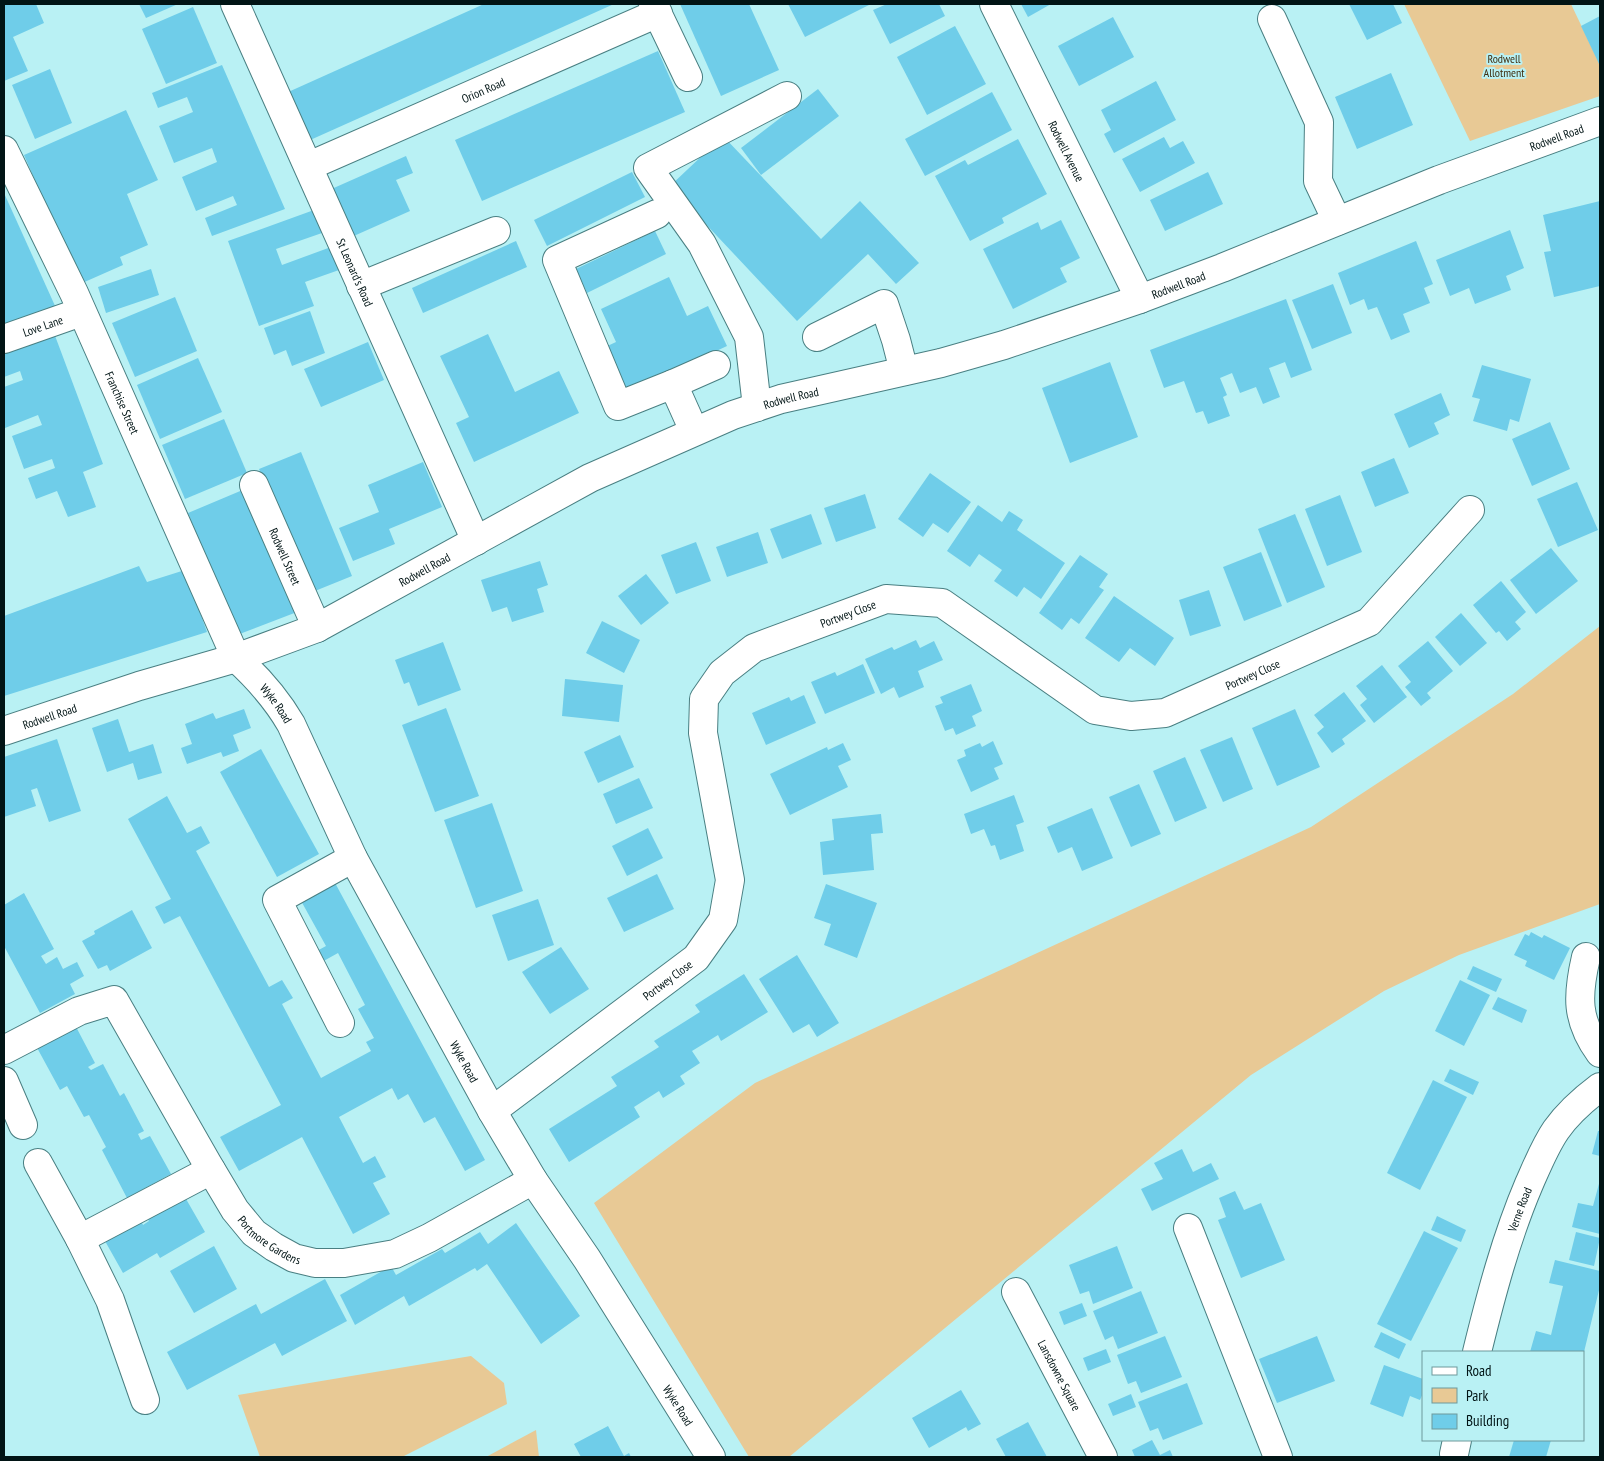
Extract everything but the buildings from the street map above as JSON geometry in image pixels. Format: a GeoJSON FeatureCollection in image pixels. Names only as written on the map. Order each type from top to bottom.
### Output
{"type":"FeatureCollection","features":[{"type":"Feature","properties":{"kind":"main road","name":"St Leonard's Road"},"geometry":{"type":"LineString","coordinates":[[235,4],[476,541]]}},
{"type":"Feature","properties":{"kind":"main road","name":"Rodwell Avenue"},"geometry":{"type":"LineString","coordinates":[[994,4],[1140,299]]}},
{"type":"Feature","properties":{"kind":"main road","name":"Orion Road"},"geometry":{"type":"LineString","coordinates":[[309,166],[656,8]]}},
{"type":"Feature","properties":{"kind":"main road"},"geometry":{"type":"LineString","coordinates":[[656,8],[688,77]]}},
{"type":"Feature","properties":{"kind":"main road"},"geometry":{"type":"LineString","coordinates":[[1272,19],[1319,122],[1318,180],[1337,221]]}},
{"type":"Feature","properties":{"kind":"main road"},"geometry":{"type":"LineString","coordinates":[[756,407],[749,337],[702,244],[648,168],[787,96]]}},
{"type":"Feature","properties":{"kind":"main road","name":"Rodwell Road"},"geometry":{"type":"LineString","coordinates":[[4,731],[140,686],[236,658],[317,628],[590,478],[756,407],[781,398],[904,371],[996,347],[1140,299],[1284,244],[1494,159],[1600,121]]}},
{"type":"Feature","properties":{"kind":"main road","name":"Franchise Street"},"geometry":{"type":"LineString","coordinates":[[4,150],[81,312],[236,658]]}},
{"type":"Feature","properties":{"kind":"main road"},"geometry":{"type":"LineString","coordinates":[[657,214],[557,260],[618,406],[716,365]]}},
{"type":"Feature","properties":{"kind":"main road"},"geometry":{"type":"LineString","coordinates":[[360,286],[496,230]]}},
{"type":"Feature","properties":{"kind":"main road"},"geometry":{"type":"LineString","coordinates":[[817,336],[884,304],[904,371]]}},
{"type":"Feature","properties":{"kind":"main road","name":"Love Lane"},"geometry":{"type":"LineString","coordinates":[[4,339],[81,312]]}},
{"type":"Feature","properties":{"kind":"main road"},"geometry":{"type":"LineString","coordinates":[[673,384],[694,432]]}},
{"type":"Feature","properties":{"kind":"main road","name":"Rodwell Street"},"geometry":{"type":"LineString","coordinates":[[254,485],[317,628]]}},
{"type":"Feature","properties":{"kind":"main road","name":"Portwey Close"},"geometry":{"type":"LineString","coordinates":[[492,1111],[696,958],[723,920],[730,880],[704,732],[704,699],[722,673],[754,648],[886,599],[942,603],[1095,710],[1131,716],[1165,713],[1368,622],[1470,510]]}},
{"type":"Feature","properties":{"kind":"main road","name":"Wyke Road"},"geometry":{"type":"LineString","coordinates":[[236,658],[256,676],[281,707],[291,724],[353,858],[492,1111],[533,1180],[588,1259],[711,1457]]}},
{"type":"Feature","properties":{"kind":"main road"},"geometry":{"type":"LineString","coordinates":[[340,1023],[276,900],[353,858]]}},
{"type":"Feature","properties":{"kind":"main road"},"geometry":{"type":"LineString","coordinates":[[1586,957],[1579,985],[1581,1015],[1590,1039],[1600,1053]]}},
{"type":"Feature","properties":{"kind":"main road","name":"Portmore Gardens"},"geometry":{"type":"LineString","coordinates":[[4,1050],[79,1011],[114,1000],[211,1170],[236,1210],[254,1234],[294,1258],[315,1263],[344,1263],[395,1254],[430,1238],[533,1180]]}},
{"type":"Feature","properties":{"kind":"main road"},"geometry":{"type":"LineString","coordinates":[[4,1081],[23,1125]]}},
{"type":"Feature","properties":{"kind":"main road","name":"Verne Road"},"geometry":{"type":"LineString","coordinates":[[1477,1351],[1496,1277],[1518,1210],[1538,1162],[1557,1129],[1572,1112],[1600,1087]]}},
{"type":"Feature","properties":{"kind":"main road"},"geometry":{"type":"LineString","coordinates":[[38,1163],[80,1238],[116,1315],[122,1338],[145,1400]]}},
{"type":"Feature","properties":{"kind":"main road"},"geometry":{"type":"LineString","coordinates":[[80,1238],[211,1170]]}},
{"type":"Feature","properties":{"kind":"main road"},"geometry":{"type":"LineString","coordinates":[[1188,1228],[1278,1457]]}},
{"type":"Feature","properties":{"kind":"main road","name":"Lansdowne Square"},"geometry":{"type":"LineString","coordinates":[[1016,1292],[1103,1457]]}},
{"type":"Feature","properties":{"kind":"green space","name":"Rodwell Allotment"},"geometry":{"type":"Polygon","coordinates":[[[1404,4],[1571,4],[1600,65],[1600,96],[1470,141],[1404,4]]]}},
{"type":"Feature","properties":{"kind":"green space"},"geometry":{"type":"Polygon","coordinates":[[[1600,626],[1600,904],[1459,955],[1384,991],[1251,1075],[789,1457],[749,1457],[594,1203],[755,1083],[1311,827],[1513,694],[1600,626]]]}},
{"type":"Feature","properties":{"kind":"green space"},"geometry":{"type":"Polygon","coordinates":[[[471,1356],[504,1383],[507,1404],[402,1457],[260,1457],[238,1395],[471,1356]]]}},
{"type":"Feature","properties":{"kind":"green space"},"geometry":{"type":"Polygon","coordinates":[[[536,1430],[539,1457],[486,1457],[536,1430]]]}}]}
